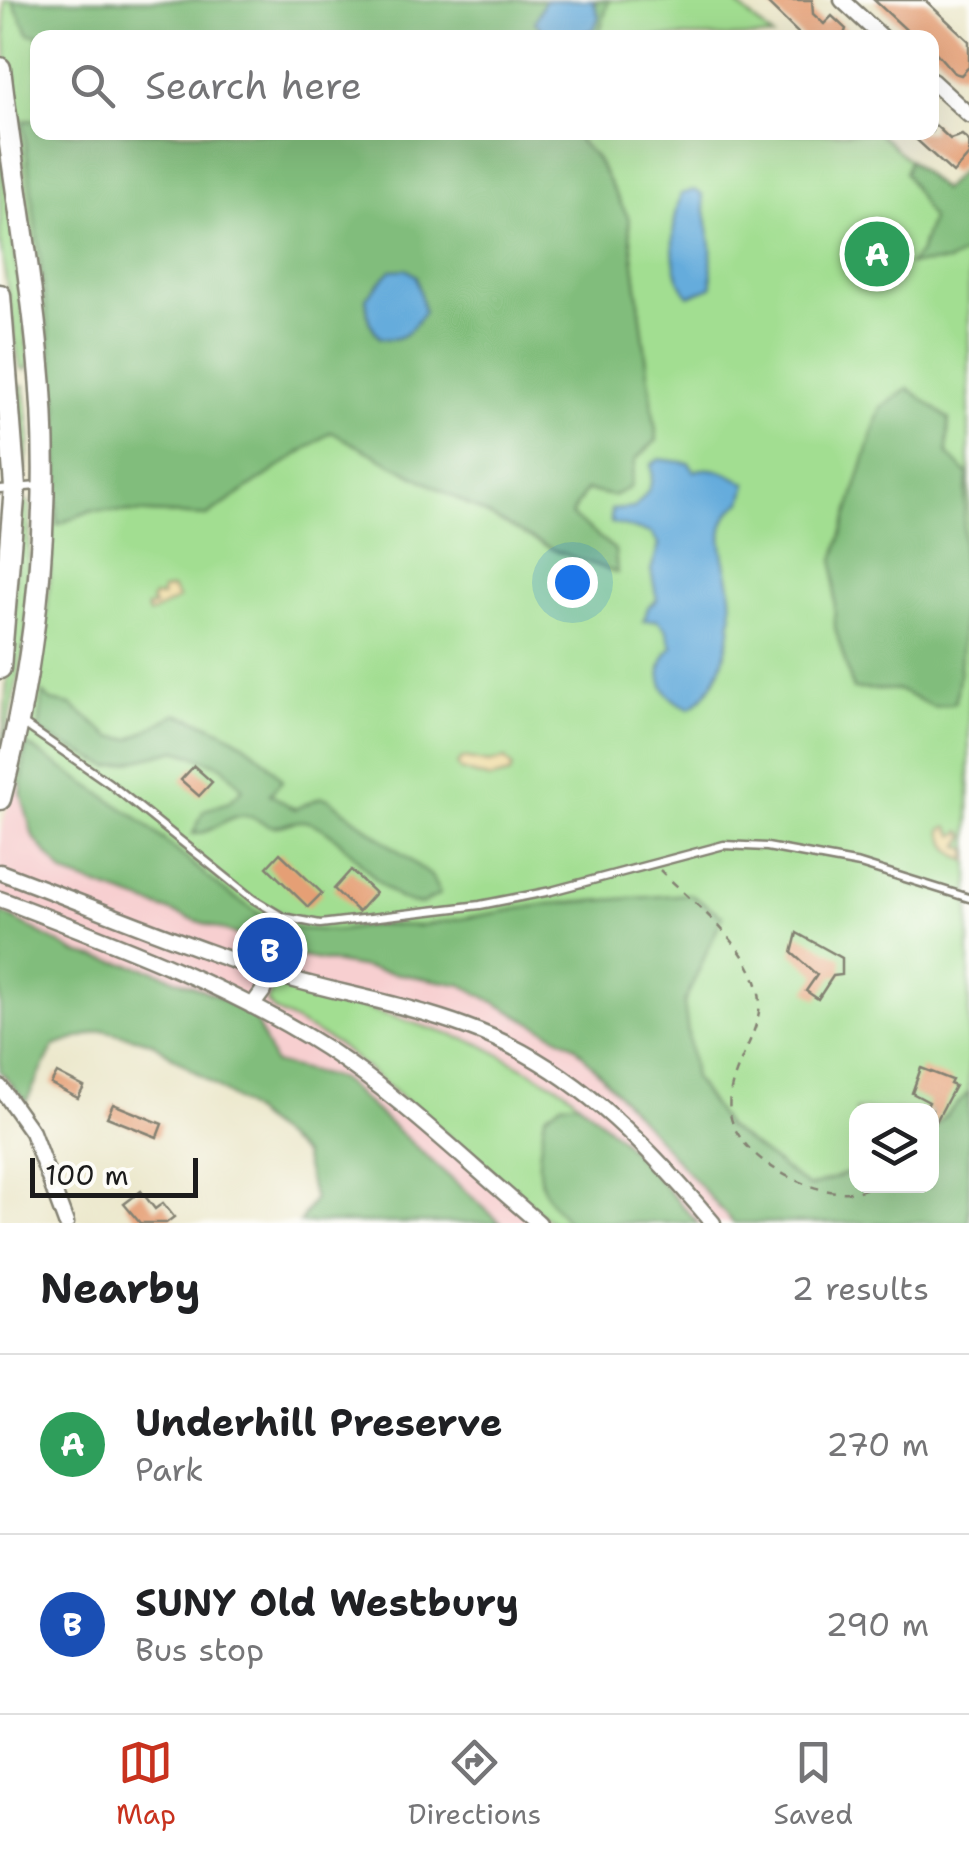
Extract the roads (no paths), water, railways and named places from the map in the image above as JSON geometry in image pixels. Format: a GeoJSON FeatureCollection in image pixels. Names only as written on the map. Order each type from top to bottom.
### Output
{"type":"FeatureCollection","features":[{"type":"Feature","properties":{"kind":"main road"},"geometry":{"type":"LineString","coordinates":[[0,68],[38,352],[44,486],[34,624],[0,799]]}},
{"type":"Feature","properties":{"kind":"main road"},"geometry":{"type":"LineString","coordinates":[[0,295],[8,488],[0,668]]}},
{"type":"Feature","properties":{"kind":"street"},"geometry":{"type":"LineString","coordinates":[[842,0],[875,30]]}},
{"type":"Feature","properties":{"kind":"street"},"geometry":{"type":"LineString","coordinates":[[939,86],[966,106]]}},
{"type":"Feature","properties":{"kind":"street"},"geometry":{"type":"LineString","coordinates":[[0,872],[266,972],[432,1015],[518,1049],[586,1091],[640,1142],[712,1223]]}},
{"type":"Feature","properties":{"kind":"street"},"geometry":{"type":"LineString","coordinates":[[0,899],[182,970],[326,1048],[378,1086],[538,1223]]}},
{"type":"Feature","properties":{"kind":"street"},"geometry":{"type":"LineString","coordinates":[[252,1006],[263,991],[266,972]]}},
{"type":"Feature","properties":{"kind":"street"},"geometry":{"type":"LineString","coordinates":[[0,1087],[32,1132],[66,1223]]}},
{"type":"Feature","properties":{"kind":"lane"},"geometry":{"type":"LineString","coordinates":[[8,488],[44,486]]}},
{"type":"Feature","properties":{"kind":"lane"},"geometry":{"type":"LineString","coordinates":[[18,720],[109,782],[252,898],[283,917],[320,924],[480,905],[551,891],[724,845],[767,846],[860,864],[969,898]]}},
{"type":"Feature","properties":{"kind":"water"},"geometry":{"type":"Polygon","coordinates":[[[545,0],[593,0],[599,17],[591,30],[542,30],[535,22],[545,0]]]}},
{"type":"Feature","properties":{"kind":"water"},"geometry":{"type":"Polygon","coordinates":[[[694,190],[702,194],[711,245],[712,287],[689,296],[677,274],[673,234],[681,194],[694,190]]]}},
{"type":"Feature","properties":{"kind":"water"},"geometry":{"type":"Polygon","coordinates":[[[407,269],[416,276],[424,312],[400,337],[379,337],[369,321],[366,298],[391,270],[407,269]]]}},
{"type":"Feature","properties":{"kind":"water"},"geometry":{"type":"Polygon","coordinates":[[[658,459],[689,463],[694,471],[721,471],[747,484],[742,502],[725,520],[722,530],[731,601],[725,653],[712,685],[690,708],[672,697],[662,682],[662,665],[672,647],[666,629],[657,620],[644,621],[648,607],[657,600],[651,570],[659,545],[651,533],[611,523],[611,510],[634,508],[646,494],[651,484],[651,465],[658,459]]]}},
{"type":"Feature","properties":{"kind":"place","name":"Underhill Preserve"},"geometry":{"type":"Point","coordinates":[877,254]}},
{"type":"Feature","properties":{"kind":"place","name":"SUNY Old Westbury"},"geometry":{"type":"Point","coordinates":[270,950]}}]}
